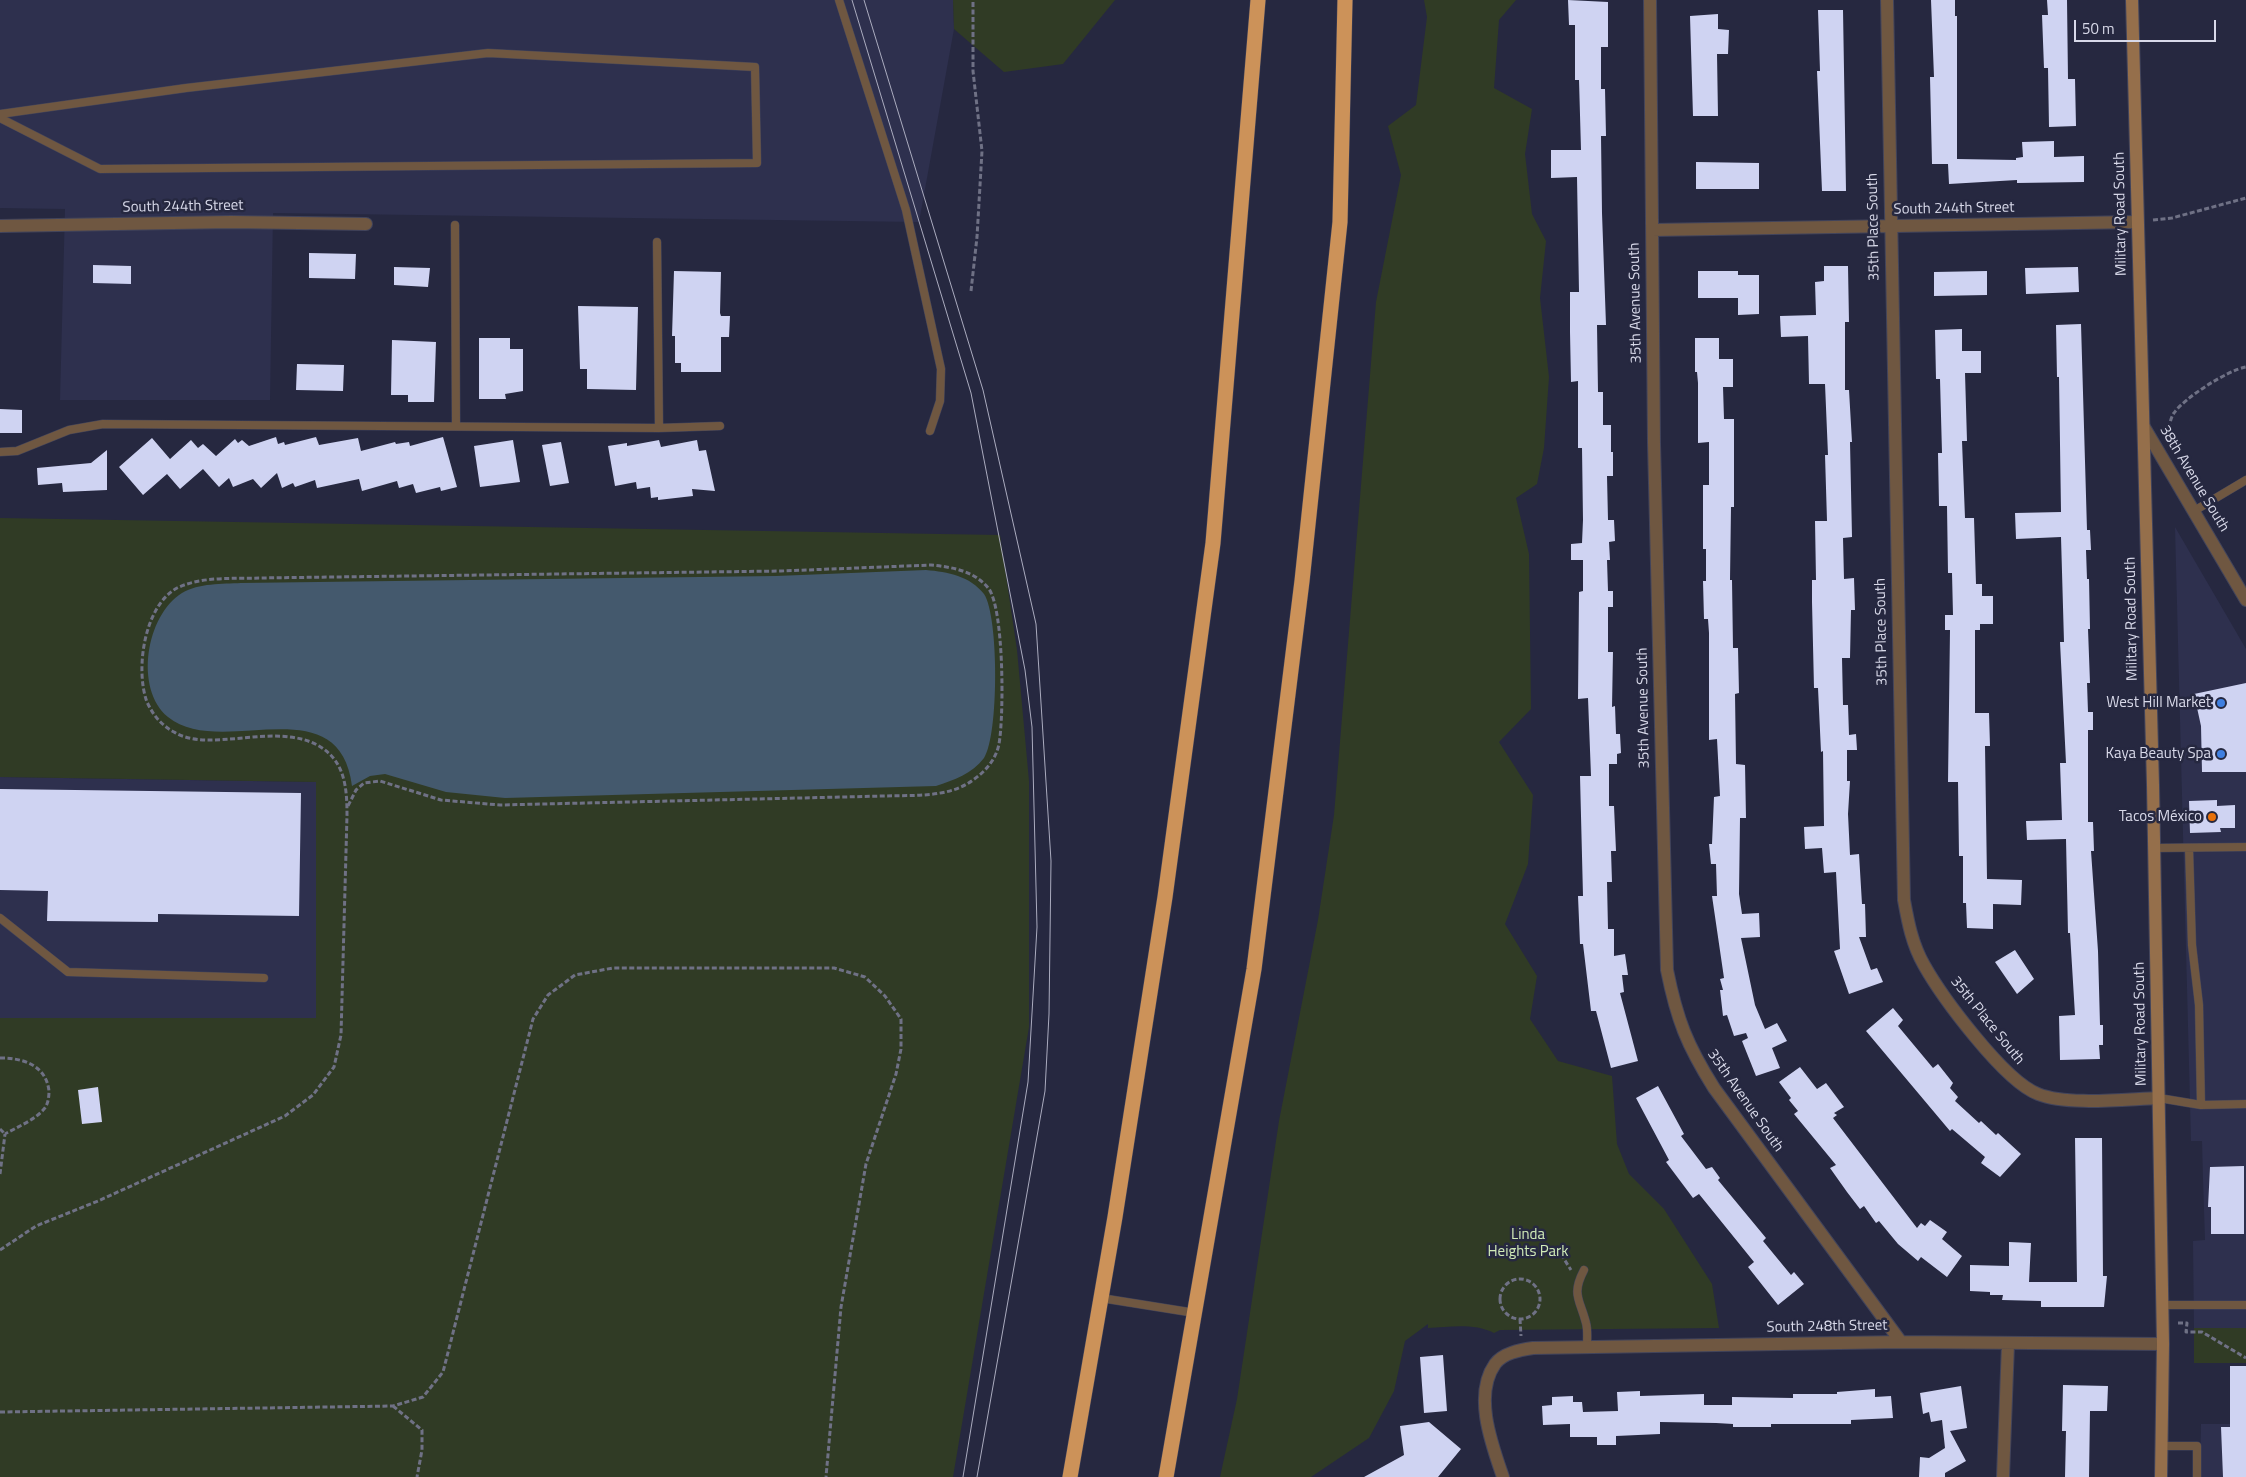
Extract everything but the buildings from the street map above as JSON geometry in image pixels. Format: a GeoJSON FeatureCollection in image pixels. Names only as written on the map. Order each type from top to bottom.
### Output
{"type":"FeatureCollection","features":[{"type":"Feature","properties":{"kind":"highway"},"geometry":{"type":"LineString","coordinates":[[1070,1477],[1101,1298],[1165,897],[1213,543],[1258,0]]}},
{"type":"Feature","properties":{"kind":"highway"},"geometry":{"type":"LineString","coordinates":[[1166,1477],[1254,970],[1302,581],[1340,222],[1345,0]]}},
{"type":"Feature","properties":{"kind":"main road","name":"Military Road South"},"geometry":{"type":"LineString","coordinates":[[2132,0],[2159,1098],[2163,1344],[2161,1477]]}},
{"type":"Feature","properties":{"kind":"street","name":"35th Avenue South"},"geometry":{"type":"LineString","coordinates":[[1650,0],[1652,230],[1667,970],[1676,1013],[1691,1051],[1714,1088],[1902,1342]]}},
{"type":"Feature","properties":{"kind":"street","name":"35th Place South"},"geometry":{"type":"LineString","coordinates":[[1887,0],[1904,900],[1910,934],[1924,965],[1951,1004],[1997,1062],[2022,1086],[2038,1094],[2057,1098],[2159,1098]]}},
{"type":"Feature","properties":{"kind":"street","name":"South 244th Street"},"geometry":{"type":"LineString","coordinates":[[0,226],[231,222],[366,224]]}},
{"type":"Feature","properties":{"kind":"street","name":"South 244th Street"},"geometry":{"type":"LineString","coordinates":[[1652,230],[2137,222]]}},
{"type":"Feature","properties":{"kind":"street","name":"38th Avenue South"},"geometry":{"type":"LineString","coordinates":[[2144,427],[2162,461],[2246,600]]}},
{"type":"Feature","properties":{"kind":"street","name":"South 248th Street"},"geometry":{"type":"LineString","coordinates":[[1503,1477],[1490,1436],[1485,1401],[1488,1380],[1495,1364],[1506,1355],[1518,1350],[1533,1348],[1902,1342],[2163,1344]]}},
{"type":"Feature","properties":{"kind":"street"},"geometry":{"type":"LineString","coordinates":[[2003,1477],[2008,1344]]}},
{"type":"Feature","properties":{"kind":"lane"},"geometry":{"type":"LineString","coordinates":[[839,0],[906,210],[941,368],[940,401],[930,431]]}},
{"type":"Feature","properties":{"kind":"lane"},"geometry":{"type":"LineString","coordinates":[[488,54],[755,67],[757,163],[100,169],[0,116],[186,88],[488,54]]}},
{"type":"Feature","properties":{"kind":"lane"},"geometry":{"type":"LineString","coordinates":[[455,225],[456,425]]}},
{"type":"Feature","properties":{"kind":"lane"},"geometry":{"type":"LineString","coordinates":[[657,242],[659,428]]}},
{"type":"Feature","properties":{"kind":"lane"},"geometry":{"type":"LineString","coordinates":[[0,452],[17,451],[69,430],[103,424],[456,425],[659,428],[720,426]]}},
{"type":"Feature","properties":{"kind":"lane"},"geometry":{"type":"LineString","coordinates":[[2194,512],[2246,480]]}},
{"type":"Feature","properties":{"kind":"lane"},"geometry":{"type":"LineString","coordinates":[[2154,848],[2246,846]]}},
{"type":"Feature","properties":{"kind":"lane"},"geometry":{"type":"LineString","coordinates":[[2189,848],[2192,945],[2199,1005],[2201,1105]]}},
{"type":"Feature","properties":{"kind":"lane"},"geometry":{"type":"LineString","coordinates":[[0,918],[68,972],[264,978]]}},
{"type":"Feature","properties":{"kind":"lane"},"geometry":{"type":"LineString","coordinates":[[2159,1098],[2201,1105],[2246,1104]]}},
{"type":"Feature","properties":{"kind":"lane"},"geometry":{"type":"LineString","coordinates":[[1584,1270],[1579,1280],[1577,1302],[1586,1323],[1587,1347]]}},
{"type":"Feature","properties":{"kind":"lane"},"geometry":{"type":"LineString","coordinates":[[1101,1298],[1194,1312]]}},
{"type":"Feature","properties":{"kind":"lane"},"geometry":{"type":"LineString","coordinates":[[2162,1305],[2246,1305]]}},
{"type":"Feature","properties":{"kind":"lane"},"geometry":{"type":"LineString","coordinates":[[2162,1446],[2197,1446],[2197,1477]]}},
{"type":"Feature","properties":{"kind":"path"},"geometry":{"type":"LineString","coordinates":[[972,291],[982,151],[973,71],[973,0]]}},
{"type":"Feature","properties":{"kind":"path"},"geometry":{"type":"LineString","coordinates":[[2137,222],[2172,218],[2246,198]]}},
{"type":"Feature","properties":{"kind":"path"},"geometry":{"type":"LineString","coordinates":[[2162,461],[2173,414],[2191,398],[2235,369],[2246,367]]}},
{"type":"Feature","properties":{"kind":"path"},"geometry":{"type":"LineString","coordinates":[[143,660],[150,623],[162,604],[176,589],[212,579],[781,571],[931,565],[946,566],[972,574],[990,590],[996,606],[1000,637],[1001,706],[999,745],[990,766],[972,782],[960,787],[942,792],[884,796],[500,805],[440,800],[380,781],[364,783],[356,790],[347,808]]}},
{"type":"Feature","properties":{"kind":"path"},"geometry":{"type":"LineString","coordinates":[[0,1412],[393,1406],[423,1397],[443,1372],[533,1019],[548,995],[574,975],[613,968],[834,968],[865,977],[885,996],[901,1019],[901,1049],[896,1074],[866,1164],[841,1307],[826,1477]]}},
{"type":"Feature","properties":{"kind":"path"},"geometry":{"type":"LineString","coordinates":[[0,1058],[34,1065],[42,1072],[48,1084],[49,1095],[46,1108],[38,1115],[5,1134]]}},
{"type":"Feature","properties":{"kind":"path"},"geometry":{"type":"LineString","coordinates":[[0,1129],[5,1134]]}},
{"type":"Feature","properties":{"kind":"path"},"geometry":{"type":"LineString","coordinates":[[0,1174],[5,1134]]}},
{"type":"Feature","properties":{"kind":"path"},"geometry":{"type":"LineString","coordinates":[[1556,1248],[1572,1271]]}},
{"type":"Feature","properties":{"kind":"path"},"geometry":{"type":"LineString","coordinates":[[1520,1279],[1532,1282],[1536,1286],[1540,1302],[1532,1316],[1520,1320],[1505,1312],[1500,1296],[1505,1286],[1520,1279]]}},
{"type":"Feature","properties":{"kind":"path"},"geometry":{"type":"LineString","coordinates":[[2162,1324],[2187,1323],[2186,1332],[2202,1332],[2246,1358]]}},
{"type":"Feature","properties":{"kind":"path"},"geometry":{"type":"LineString","coordinates":[[393,1406],[422,1430],[422,1450],[417,1477]]}},
{"type":"Feature","properties":{"kind":"shaded area"},"geometry":{"type":"Polygon","coordinates":[[[0,0],[953,0],[954,29],[919,222],[273,213],[270,400],[60,400],[65,209],[0,208],[0,0]]]}},
{"type":"Feature","properties":{"kind":"shaded area"},"geometry":{"type":"Polygon","coordinates":[[[2175,527],[2246,649],[2246,1328],[2194,1328],[2193,1241],[2205,1240],[2202,1141],[2191,1141],[2175,527]]]}},
{"type":"Feature","properties":{"kind":"shaded area"},"geometry":{"type":"Polygon","coordinates":[[[926,570],[958,576],[972,583],[984,594],[989,606],[995,650],[995,702],[989,746],[984,758],[974,768],[956,779],[936,786],[505,798],[446,792],[385,774],[370,776],[352,786],[342,756],[325,738],[302,731],[275,729],[217,732],[190,728],[168,717],[157,705],[151,689],[148,671],[153,635],[160,618],[170,603],[182,593],[196,587],[211,585],[241,583],[776,576],[926,570]]]}},
{"type":"Feature","properties":{"kind":"shaded area"},"geometry":{"type":"Polygon","coordinates":[[[0,777],[316,782],[316,1018],[0,1018],[0,777]]]}},
{"type":"Feature","properties":{"kind":"shaded area"},"geometry":{"type":"Polygon","coordinates":[[[2201,1424],[2246,1424],[2246,1477],[2200,1477],[2201,1424]]]}},
{"type":"Feature","properties":{"kind":"green space"},"geometry":{"type":"Polygon","coordinates":[[[953,0],[1115,0],[1063,64],[1004,72],[954,29],[953,0]]]}},
{"type":"Feature","properties":{"kind":"green space","name":"Linda Heights Park"},"geometry":{"type":"Polygon","coordinates":[[[1424,0],[1516,0],[1499,20],[1494,88],[1532,109],[1525,154],[1532,214],[1546,241],[1540,298],[1549,377],[1544,448],[1537,484],[1516,498],[1529,554],[1531,709],[1499,742],[1533,795],[1528,864],[1505,924],[1537,976],[1530,1019],[1558,1061],[1612,1076],[1617,1144],[1629,1174],[1664,1209],[1712,1284],[1719,1328],[1500,1330],[1494,1333],[1470,1327],[1428,1328],[1428,1324],[1405,1341],[1394,1391],[1369,1438],[1311,1477],[1220,1477],[1237,1399],[1279,1121],[1318,920],[1334,815],[1376,302],[1401,175],[1388,126],[1416,105],[1427,17],[1424,0]]]}},
{"type":"Feature","properties":{"kind":"green space"},"geometry":{"type":"Polygon","coordinates":[[[0,518],[1000,535],[1017,650],[1029,781],[1029,1027],[953,1477],[0,1477],[0,1018],[316,1018],[316,782],[0,777],[0,518]]]}},
{"type":"Feature","properties":{"kind":"green space"},"geometry":{"type":"Polygon","coordinates":[[[2194,1328],[2246,1328],[2246,1363],[2194,1363],[2194,1328]]]}},
{"type":"Feature","properties":{"kind":"tram line"},"geometry":{"type":"LineString","coordinates":[[852,0],[971,393],[1025,670],[1032,727],[1037,927],[1028,1082],[963,1477]]}},
{"type":"Feature","properties":{"kind":"tram line"},"geometry":{"type":"LineString","coordinates":[[864,0],[983,390],[1036,624],[1051,861],[1049,1014],[1045,1091],[977,1477]]}},
{"type":"Feature","properties":{"kind":"place","name":"West Hill Market"},"geometry":{"type":"Point","coordinates":[2221,703]}},
{"type":"Feature","properties":{"kind":"place","name":"Kaya Beauty Spa"},"geometry":{"type":"Point","coordinates":[2221,754]}},
{"type":"Feature","properties":{"kind":"place","name":"Tacos México"},"geometry":{"type":"Point","coordinates":[2212,817]}}]}
